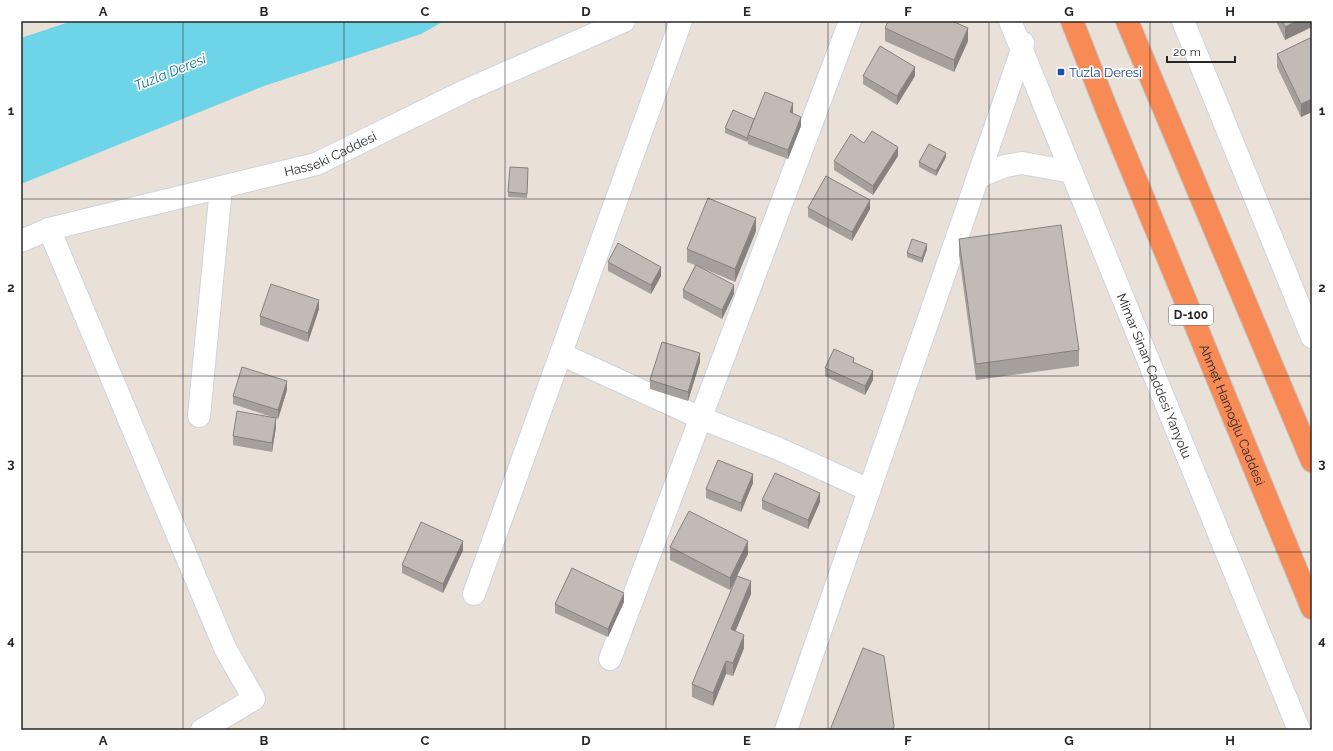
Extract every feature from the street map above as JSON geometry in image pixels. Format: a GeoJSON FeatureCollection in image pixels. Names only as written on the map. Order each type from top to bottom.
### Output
{"type":"FeatureCollection","features":[{"type":"Feature","properties":{"kind":"highway","name":"Ahmet Hamoğlu Caddesi"},"geometry":{"type":"LineString","coordinates":[[1072,21],[1107,110],[1312,608]]}},
{"type":"Feature","properties":{"kind":"highway"},"geometry":{"type":"LineString","coordinates":[[1127,21],[1312,461]]}},
{"type":"Feature","properties":{"kind":"street","name":"Hasseki Caddesi"},"geometry":{"type":"LineString","coordinates":[[21,241],[49,229],[316,164],[467,90],[624,21]]}},
{"type":"Feature","properties":{"kind":"street"},"geometry":{"type":"LineString","coordinates":[[474,594],[681,21]]}},
{"type":"Feature","properties":{"kind":"street"},"geometry":{"type":"LineString","coordinates":[[610,659],[850,21]]}},
{"type":"Feature","properties":{"kind":"street","name":"Mimar Sinan Caddesi Yanyolu"},"geometry":{"type":"LineString","coordinates":[[1010,21],[1299,730]]}},
{"type":"Feature","properties":{"kind":"street"},"geometry":{"type":"LineString","coordinates":[[786,730],[1022,50],[1024,21]]}},
{"type":"Feature","properties":{"kind":"street"},"geometry":{"type":"LineString","coordinates":[[1183,21],[1312,337]]}},
{"type":"Feature","properties":{"kind":"street"},"geometry":{"type":"LineString","coordinates":[[978,177],[1005,166],[1022,163],[1072,172]]}},
{"type":"Feature","properties":{"kind":"street"},"geometry":{"type":"LineString","coordinates":[[199,416],[221,188]]}},
{"type":"Feature","properties":{"kind":"street"},"geometry":{"type":"LineString","coordinates":[[49,229],[225,648],[254,699],[202,730]]}},
{"type":"Feature","properties":{"kind":"street"},"geometry":{"type":"LineString","coordinates":[[561,354],[701,418],[779,449],[869,490]]}},
{"type":"Feature","properties":{"kind":"water"},"geometry":{"type":"Polygon","coordinates":[[[72,21],[444,21],[421,34],[264,86],[21,184],[21,38],[72,21]]]}},
{"type":"Feature","properties":{"kind":"building"},"geometry":{"type":"Polygon","coordinates":[[[888,21],[952,21],[968,28],[954,60],[885,28],[888,21]]]}},
{"type":"Feature","properties":{"kind":"building"},"geometry":{"type":"Polygon","coordinates":[[[1282,21],[1297,21],[1285,27],[1282,21]]]}},
{"type":"Feature","properties":{"kind":"building"},"geometry":{"type":"Polygon","coordinates":[[[1312,37],[1312,99],[1301,104],[1277,54],[1312,37]]]}},
{"type":"Feature","properties":{"kind":"building"},"geometry":{"type":"Polygon","coordinates":[[[880,46],[915,67],[897,96],[863,76],[880,46]]]}},
{"type":"Feature","properties":{"kind":"building"},"geometry":{"type":"Polygon","coordinates":[[[765,92],[793,103],[790,112],[801,117],[788,150],[748,135],[765,92]]]}},
{"type":"Feature","properties":{"kind":"building"},"geometry":{"type":"Polygon","coordinates":[[[733,110],[754,119],[747,138],[725,128],[733,110]]]}},
{"type":"Feature","properties":{"kind":"building"},"geometry":{"type":"Polygon","coordinates":[[[872,131],[898,147],[873,186],[834,161],[851,134],[864,143],[872,131]]]}},
{"type":"Feature","properties":{"kind":"building"},"geometry":{"type":"Polygon","coordinates":[[[929,144],[946,153],[936,171],[919,162],[929,144]]]}},
{"type":"Feature","properties":{"kind":"building"},"geometry":{"type":"Polygon","coordinates":[[[510,167],[528,168],[527,194],[508,192],[510,167]]]}},
{"type":"Feature","properties":{"kind":"building"},"geometry":{"type":"Polygon","coordinates":[[[826,176],[870,200],[852,232],[808,208],[826,176]]]}},
{"type":"Feature","properties":{"kind":"building"},"geometry":{"type":"Polygon","coordinates":[[[708,198],[756,218],[735,269],[687,249],[708,198]]]}},
{"type":"Feature","properties":{"kind":"building"},"geometry":{"type":"Polygon","coordinates":[[[1061,225],[1079,350],[976,364],[959,239],[1061,225]]]}},
{"type":"Feature","properties":{"kind":"building"},"geometry":{"type":"Polygon","coordinates":[[[912,239],[927,244],[922,258],[907,253],[912,239]]]}},
{"type":"Feature","properties":{"kind":"building"},"geometry":{"type":"Polygon","coordinates":[[[618,243],[661,267],[651,285],[608,262],[618,243]]]}},
{"type":"Feature","properties":{"kind":"building"},"geometry":{"type":"Polygon","coordinates":[[[696,265],[734,285],[722,310],[683,290],[696,265]]]}},
{"type":"Feature","properties":{"kind":"building"},"geometry":{"type":"Polygon","coordinates":[[[271,284],[319,300],[308,333],[260,316],[271,284]]]}},
{"type":"Feature","properties":{"kind":"building"},"geometry":{"type":"Polygon","coordinates":[[[662,342],[700,353],[688,392],[650,380],[662,342]]]}},
{"type":"Feature","properties":{"kind":"building"},"geometry":{"type":"Polygon","coordinates":[[[834,349],[854,358],[853,362],[873,371],[865,386],[825,368],[834,349]]]}},
{"type":"Feature","properties":{"kind":"building"},"geometry":{"type":"Polygon","coordinates":[[[242,367],[287,381],[278,410],[233,396],[242,367]]]}},
{"type":"Feature","properties":{"kind":"building"},"geometry":{"type":"Polygon","coordinates":[[[237,411],[276,418],[272,443],[233,436],[237,411]]]}},
{"type":"Feature","properties":{"kind":"building"},"geometry":{"type":"Polygon","coordinates":[[[718,460],[753,474],[741,503],[706,489],[718,460]]]}},
{"type":"Feature","properties":{"kind":"building"},"geometry":{"type":"Polygon","coordinates":[[[775,473],[820,493],[808,520],[762,500],[775,473]]]}},
{"type":"Feature","properties":{"kind":"building"},"geometry":{"type":"Polygon","coordinates":[[[689,511],[748,541],[730,578],[670,547],[689,511]]]}},
{"type":"Feature","properties":{"kind":"building"},"geometry":{"type":"Polygon","coordinates":[[[421,522],[463,541],[443,584],[402,565],[421,522]]]}},
{"type":"Feature","properties":{"kind":"building"},"geometry":{"type":"Polygon","coordinates":[[[572,568],[624,593],[608,629],[555,604],[572,568]]]}},
{"type":"Feature","properties":{"kind":"building"},"geometry":{"type":"Polygon","coordinates":[[[737,576],[751,581],[731,629],[744,635],[733,663],[726,661],[713,693],[692,684],[737,576]]]}},
{"type":"Feature","properties":{"kind":"building"},"geometry":{"type":"Polygon","coordinates":[[[863,648],[884,656],[894,726],[893,730],[830,730],[863,648]]]}},
{"type":"Feature","properties":{"kind":"place","name":"Tuzla Deresi"},"geometry":{"type":"Point","coordinates":[1061,72]}}]}
